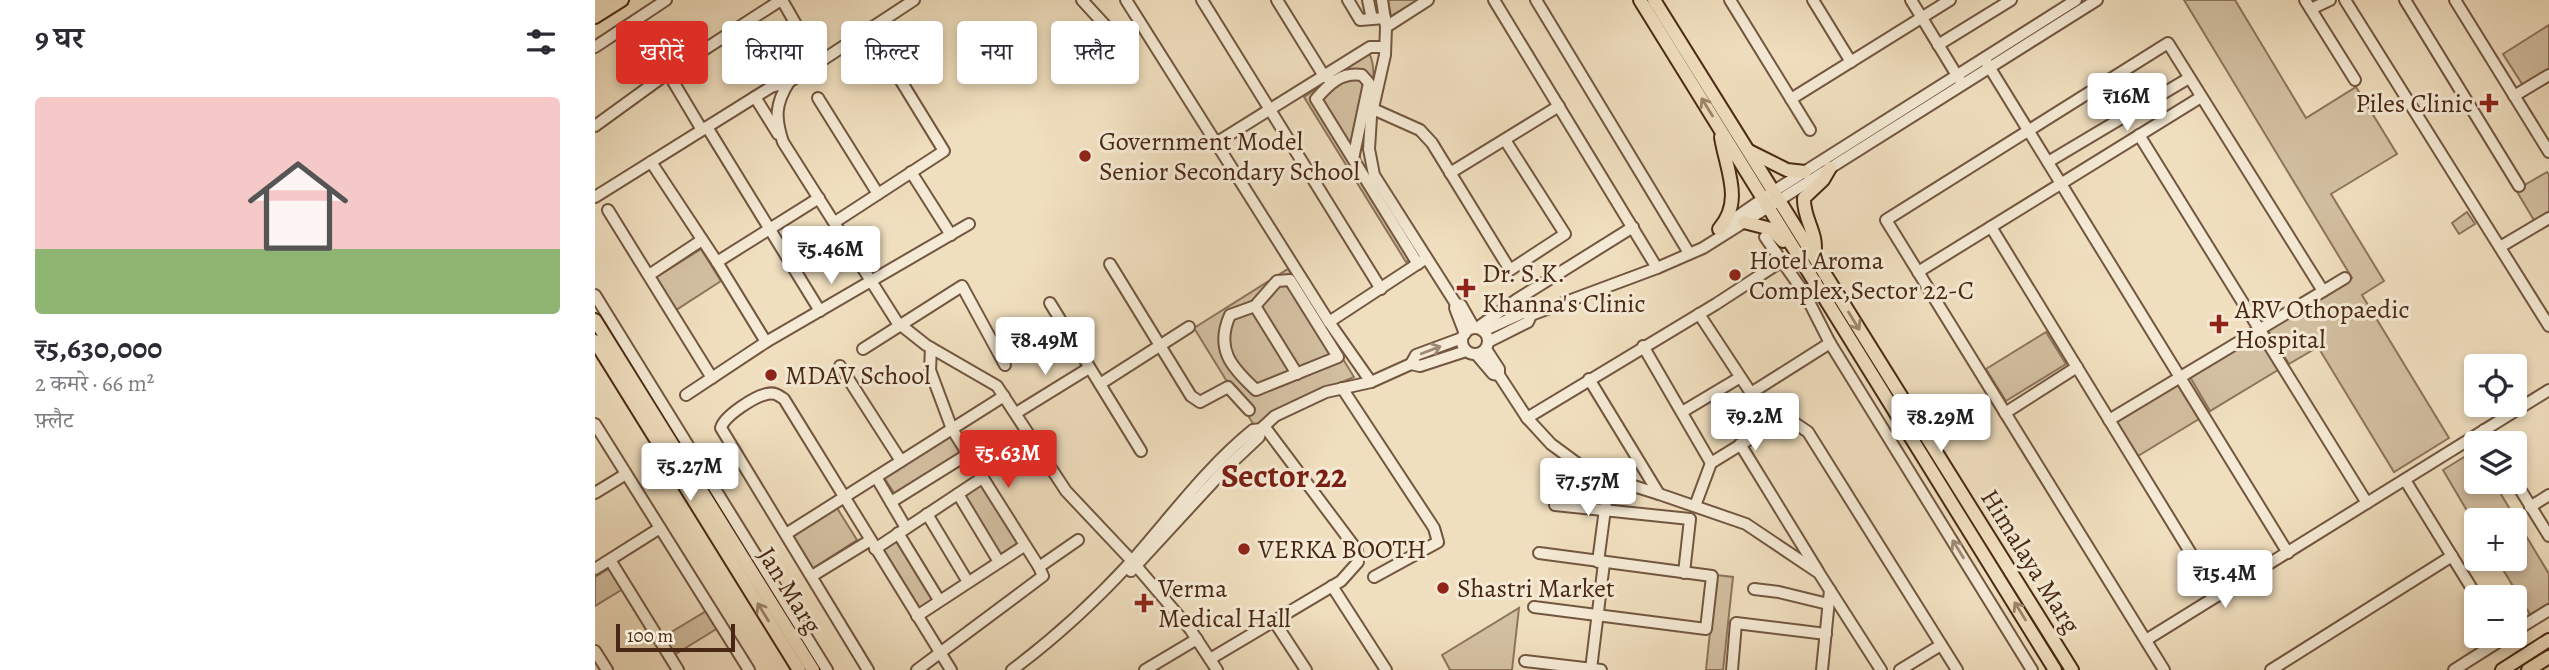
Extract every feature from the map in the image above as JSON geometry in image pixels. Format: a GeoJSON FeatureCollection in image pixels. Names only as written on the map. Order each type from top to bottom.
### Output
{"type":"FeatureCollection","features":[{"type":"Feature","properties":{"kind":"main road"},"geometry":{"type":"LineString","coordinates":[[595,6],[604,0]]}},
{"type":"Feature","properties":{"kind":"main road"},"geometry":{"type":"LineString","coordinates":[[595,17],[622,0]]}},
{"type":"Feature","properties":{"kind":"main road","name":"Himalaya Marg"},"geometry":{"type":"LineString","coordinates":[[1640,0],[1720,129],[1814,256],[2072,670]]}},
{"type":"Feature","properties":{"kind":"main road","name":"Himalaya Marg"},"geometry":{"type":"LineString","coordinates":[[1654,0],[1748,150],[1798,255],[2055,670]]}},
{"type":"Feature","properties":{"kind":"main road"},"geometry":{"type":"LineString","coordinates":[[1719,229],[1730,215],[1733,193],[1720,129]]}},
{"type":"Feature","properties":{"kind":"main road"},"geometry":{"type":"LineString","coordinates":[[1748,150],[1787,170],[1805,172]]}},
{"type":"Feature","properties":{"kind":"main road"},"geometry":{"type":"LineString","coordinates":[[1814,256],[1817,244],[1804,210],[1804,198],[1823,180],[1830,168]]}},
{"type":"Feature","properties":{"kind":"main road"},"geometry":{"type":"LineString","coordinates":[[1744,222],[1771,229],[1798,255]]}},
{"type":"Feature","properties":{"kind":"main road","name":"Jan Marg"},"geometry":{"type":"LineString","coordinates":[[595,320],[813,670]]}},
{"type":"Feature","properties":{"kind":"main road","name":"Jan Marg"},"geometry":{"type":"LineString","coordinates":[[595,341],[799,670]]}},
{"type":"Feature","properties":{"kind":"main road"},"geometry":{"type":"LineString","coordinates":[[2502,670],[2549,640]]}},
{"type":"Feature","properties":{"kind":"main road"},"geometry":{"type":"LineString","coordinates":[[2528,670],[2549,657]]}},
{"type":"Feature","properties":{"kind":"street"},"geometry":{"type":"LineString","coordinates":[[708,47],[781,0],[793,21]]}},
{"type":"Feature","properties":{"kind":"street"},"geometry":{"type":"LineString","coordinates":[[827,57],[914,0]]}},
{"type":"Feature","properties":{"kind":"street"},"geometry":{"type":"LineString","coordinates":[[1082,0],[1101,21]]}},
{"type":"Feature","properties":{"kind":"street"},"geometry":{"type":"LineString","coordinates":[[1202,0],[1381,289]]}},
{"type":"Feature","properties":{"kind":"street"},"geometry":{"type":"LineString","coordinates":[[1277,0],[1328,79]]}},
{"type":"Feature","properties":{"kind":"street"},"geometry":{"type":"LineString","coordinates":[[1348,0],[1360,20],[1385,22],[1428,0]]}},
{"type":"Feature","properties":{"kind":"street"},"geometry":{"type":"LineString","coordinates":[[1368,0],[1372,19]]}},
{"type":"Feature","properties":{"kind":"street"},"geometry":{"type":"LineString","coordinates":[[1383,0],[1385,47],[1373,109],[1369,149],[1374,174],[1423,261]]}},
{"type":"Feature","properties":{"kind":"street"},"geometry":{"type":"LineString","coordinates":[[1494,0],[1657,268]]}},
{"type":"Feature","properties":{"kind":"street"},"geometry":{"type":"LineString","coordinates":[[1535,0],[1689,253]]}},
{"type":"Feature","properties":{"kind":"street"},"geometry":{"type":"LineString","coordinates":[[1730,0],[1810,130]]}},
{"type":"Feature","properties":{"kind":"street"},"geometry":{"type":"LineString","coordinates":[[1813,0],[1851,62]]}},
{"type":"Feature","properties":{"kind":"street"},"geometry":{"type":"LineString","coordinates":[[1911,0],[1960,80]]}},
{"type":"Feature","properties":{"kind":"street"},"geometry":{"type":"LineString","coordinates":[[1791,99],[1950,0]]}},
{"type":"Feature","properties":{"kind":"street"},"geometry":{"type":"LineString","coordinates":[[1938,45],[2011,0]]}},
{"type":"Feature","properties":{"kind":"street"},"geometry":{"type":"LineString","coordinates":[[1987,64],[2076,0]]}},
{"type":"Feature","properties":{"kind":"street"},"geometry":{"type":"LineString","coordinates":[[1411,364],[1420,366],[1479,349],[1528,323],[1531,316],[1703,248],[1744,222],[1805,172],[2097,0]]}},
{"type":"Feature","properties":{"kind":"street"},"geometry":{"type":"LineString","coordinates":[[2330,0],[2308,5],[2355,80]]}},
{"type":"Feature","properties":{"kind":"street"},"geometry":{"type":"LineString","coordinates":[[2345,0],[2549,326]]}},
{"type":"Feature","properties":{"kind":"street"},"geometry":{"type":"LineString","coordinates":[[2405,0],[2519,186]]}},
{"type":"Feature","properties":{"kind":"street"},"geometry":{"type":"LineString","coordinates":[[2455,0],[2549,152]]}},
{"type":"Feature","properties":{"kind":"street"},"geometry":{"type":"LineString","coordinates":[[595,47],[663,1]]}},
{"type":"Feature","properties":{"kind":"street"},"geometry":{"type":"LineString","coordinates":[[1129,1],[1329,322],[1371,382]]}},
{"type":"Feature","properties":{"kind":"street"},"geometry":{"type":"LineString","coordinates":[[2164,670],[1885,220],[2168,43],[2323,291]]}},
{"type":"Feature","properties":{"kind":"street"},"geometry":{"type":"LineString","coordinates":[[1216,143],[1271,109],[1328,79],[1370,47],[1385,47]]}},
{"type":"Feature","properties":{"kind":"street"},"geometry":{"type":"LineString","coordinates":[[1987,64],[2288,553]]}},
{"type":"Feature","properties":{"kind":"street"},"geometry":{"type":"LineString","coordinates":[[1353,159],[1369,83],[1362,75],[1353,74],[1328,79],[1316,99],[1353,159],[1423,261],[1456,304],[1461,305],[1479,349],[1499,369],[1499,375],[1527,418],[1551,444],[1589,472],[1746,524],[1819,573]]}},
{"type":"Feature","properties":{"kind":"street"},"geometry":{"type":"LineString","coordinates":[[2514,96],[2549,75]]}},
{"type":"Feature","properties":{"kind":"street"},"geometry":{"type":"LineString","coordinates":[[2048,162],[2189,78]]}},
{"type":"Feature","properties":{"kind":"street"},"geometry":{"type":"LineString","coordinates":[[1689,253],[1719,229],[1830,168],[1960,80]]}},
{"type":"Feature","properties":{"kind":"street"},"geometry":{"type":"LineString","coordinates":[[595,126],[653,84]]}},
{"type":"Feature","properties":{"kind":"street"},"geometry":{"type":"LineString","coordinates":[[675,84],[820,311]]}},
{"type":"Feature","properties":{"kind":"street"},"geometry":{"type":"LineString","coordinates":[[595,197],[771,87],[782,84]]}},
{"type":"Feature","properties":{"kind":"street"},"geometry":{"type":"LineString","coordinates":[[783,142],[777,112],[780,96],[788,84]]}},
{"type":"Feature","properties":{"kind":"street"},"geometry":{"type":"LineString","coordinates":[[835,222],[944,150],[903,84]]}},
{"type":"Feature","properties":{"kind":"street"},"geometry":{"type":"LineString","coordinates":[[755,97],[901,324],[932,348],[997,386],[1066,491],[1134,563],[1197,639],[1217,670]]}},
{"type":"Feature","properties":{"kind":"street"},"geometry":{"type":"LineString","coordinates":[[1918,272],[2201,97]]}},
{"type":"Feature","properties":{"kind":"street"},"geometry":{"type":"LineString","coordinates":[[818,98],[878,194]]}},
{"type":"Feature","properties":{"kind":"street"},"geometry":{"type":"LineString","coordinates":[[1450,173],[1559,106]]}},
{"type":"Feature","properties":{"kind":"street"},"geometry":{"type":"LineString","coordinates":[[1373,109],[1420,130],[1432,143],[1510,270],[1565,234],[1505,140]]}},
{"type":"Feature","properties":{"kind":"street"},"geometry":{"type":"LineString","coordinates":[[2139,135],[2367,503]]}},
{"type":"Feature","properties":{"kind":"street"},"geometry":{"type":"LineString","coordinates":[[651,162],[766,342]]}},
{"type":"Feature","properties":{"kind":"street"},"geometry":{"type":"LineString","coordinates":[[911,172],[951,235]]}},
{"type":"Feature","properties":{"kind":"street"},"geometry":{"type":"LineString","coordinates":[[717,262],[819,198]]}},
{"type":"Feature","properties":{"kind":"street"},"geometry":{"type":"LineString","coordinates":[[608,210],[712,378]]}},
{"type":"Feature","properties":{"kind":"street"},"geometry":{"type":"LineString","coordinates":[[2500,247],[2549,218]]}},
{"type":"Feature","properties":{"kind":"street"},"geometry":{"type":"LineString","coordinates":[[686,395],[766,342],[969,224]]}},
{"type":"Feature","properties":{"kind":"street"},"geometry":{"type":"LineString","coordinates":[[1479,349],[1462,345],[1472,332],[1516,300],[1633,227]]}},
{"type":"Feature","properties":{"kind":"street"},"geometry":{"type":"LineString","coordinates":[[1991,227],[2217,596]]}},
{"type":"Feature","properties":{"kind":"street"},"geometry":{"type":"LineString","coordinates":[[1765,237],[1802,289],[1830,343],[2032,670]]}},
{"type":"Feature","properties":{"kind":"street"},"geometry":{"type":"LineString","coordinates":[[649,275],[702,240]]}},
{"type":"Feature","properties":{"kind":"street"},"geometry":{"type":"LineString","coordinates":[[1329,322],[1423,261]]}},
{"type":"Feature","properties":{"kind":"street"},"geometry":{"type":"LineString","coordinates":[[1527,418],[1782,261]]}},
{"type":"Feature","properties":{"kind":"street"},"geometry":{"type":"LineString","coordinates":[[1110,264],[1191,396],[1200,402],[1228,387],[1249,410]]}},
{"type":"Feature","properties":{"kind":"street"},"geometry":{"type":"LineString","coordinates":[[2109,419],[2345,278]]}},
{"type":"Feature","properties":{"kind":"street"},"geometry":{"type":"LineString","coordinates":[[1290,280],[1338,358],[1256,390],[1238,373],[1225,354],[1224,330],[1230,314],[1255,306],[1277,281],[1290,280]]}},
{"type":"Feature","properties":{"kind":"street"},"geometry":{"type":"LineString","coordinates":[[1802,289],[1815,282]]}},
{"type":"Feature","properties":{"kind":"street"},"geometry":{"type":"LineString","coordinates":[[863,349],[962,286],[1006,365]]}},
{"type":"Feature","properties":{"kind":"street"},"geometry":{"type":"LineString","coordinates":[[595,295],[827,670]]}},
{"type":"Feature","properties":{"kind":"street"},"geometry":{"type":"LineString","coordinates":[[1050,303],[1141,451]]}},
{"type":"Feature","properties":{"kind":"street"},"geometry":{"type":"LineString","coordinates":[[1255,306],[1297,374]]}},
{"type":"Feature","properties":{"kind":"street"},"geometry":{"type":"LineString","coordinates":[[1012,670],[1047,644],[1105,591],[1111,589],[1259,437],[1263,427],[1275,416],[1327,392],[1371,382],[1411,364],[1416,355],[1472,332],[1525,312],[1531,316]]}},
{"type":"Feature","properties":{"kind":"street"},"geometry":{"type":"LineString","coordinates":[[1699,314],[1751,393],[1808,432],[1957,670]]}},
{"type":"Feature","properties":{"kind":"street"},"geometry":{"type":"LineString","coordinates":[[1100,384],[1189,327]]}},
{"type":"Feature","properties":{"kind":"street"},"geometry":{"type":"LineString","coordinates":[[1751,393],[1830,343]]}},
{"type":"Feature","properties":{"kind":"street"},"geometry":{"type":"LineString","coordinates":[[1643,346],[1711,463]]}},
{"type":"Feature","properties":{"kind":"street"},"geometry":{"type":"LineString","coordinates":[[917,670],[1043,576],[952,429],[930,370],[932,348]]}},
{"type":"Feature","properties":{"kind":"street"},"geometry":{"type":"LineString","coordinates":[[840,366],[901,461]]}},
{"type":"Feature","properties":{"kind":"street"},"geometry":{"type":"LineString","coordinates":[[1016,413],[1089,368]]}},
{"type":"Feature","properties":{"kind":"street"},"geometry":{"type":"LineString","coordinates":[[2005,413],[2077,368]]}},
{"type":"Feature","properties":{"kind":"street"},"geometry":{"type":"LineString","coordinates":[[1682,412],[1739,378]]}},
{"type":"Feature","properties":{"kind":"street"},"geometry":{"type":"LineString","coordinates":[[1589,379],[1660,494]]}},
{"type":"Feature","properties":{"kind":"street"},"geometry":{"type":"LineString","coordinates":[[1342,388],[1434,528],[1438,542],[1374,577]]}},
{"type":"Feature","properties":{"kind":"street"},"geometry":{"type":"LineString","coordinates":[[2146,640],[2549,390]]}},
{"type":"Feature","properties":{"kind":"street"},"geometry":{"type":"LineString","coordinates":[[868,670],[721,428],[728,415],[765,394],[775,393],[784,399],[951,670]]}},
{"type":"Feature","properties":{"kind":"street"},"geometry":{"type":"LineString","coordinates":[[786,534],[1004,396]]}},
{"type":"Feature","properties":{"kind":"street"},"geometry":{"type":"LineString","coordinates":[[1695,506],[1711,463],[1784,418]]}},
{"type":"Feature","properties":{"kind":"street"},"geometry":{"type":"LineString","coordinates":[[595,424],[749,670]]}},
{"type":"Feature","properties":{"kind":"street"},"geometry":{"type":"LineString","coordinates":[[1210,660],[1341,581],[1358,562],[1357,550],[1263,427]]}},
{"type":"Feature","properties":{"kind":"street"},"geometry":{"type":"LineString","coordinates":[[1740,444],[1881,670]]}},
{"type":"Feature","properties":{"kind":"street"},"geometry":{"type":"LineString","coordinates":[[891,502],[968,454]]}},
{"type":"Feature","properties":{"kind":"street"},"geometry":{"type":"LineString","coordinates":[[595,493],[626,474]]}},
{"type":"Feature","properties":{"kind":"street"},"geometry":{"type":"LineString","coordinates":[[876,477],[939,600]]}},
{"type":"Feature","properties":{"kind":"street"},"geometry":{"type":"LineString","coordinates":[[812,576],[902,531],[982,478]]}},
{"type":"Feature","properties":{"kind":"street"},"geometry":{"type":"LineString","coordinates":[[1525,661],[1596,669],[1601,562],[1609,479]]}},
{"type":"Feature","properties":{"kind":"street"},"geometry":{"type":"LineString","coordinates":[[2405,480],[2470,585]]}},
{"type":"Feature","properties":{"kind":"street"},"geometry":{"type":"LineString","coordinates":[[958,494],[999,562]]}},
{"type":"Feature","properties":{"kind":"street"},"geometry":{"type":"LineString","coordinates":[[2523,494],[2549,536]]}},
{"type":"Feature","properties":{"kind":"street"},"geometry":{"type":"LineString","coordinates":[[2531,507],[2549,495]]}},
{"type":"Feature","properties":{"kind":"street"},"geometry":{"type":"LineString","coordinates":[[1555,505],[1690,519],[1684,573]]}},
{"type":"Feature","properties":{"kind":"street"},"geometry":{"type":"LineString","coordinates":[[927,514],[968,582]]}},
{"type":"Feature","properties":{"kind":"street"},"geometry":{"type":"LineString","coordinates":[[595,569],[660,528]]}},
{"type":"Feature","properties":{"kind":"street"},"geometry":{"type":"LineString","coordinates":[[1039,567],[1078,540]]}},
{"type":"Feature","properties":{"kind":"street"},"geometry":{"type":"LineString","coordinates":[[917,615],[1024,547]]}},
{"type":"Feature","properties":{"kind":"street"},"geometry":{"type":"LineString","coordinates":[[1534,607],[1706,628],[1713,576],[1539,553]]}},
{"type":"Feature","properties":{"kind":"street"},"geometry":{"type":"LineString","coordinates":[[2271,670],[2452,556]]}},
{"type":"Feature","properties":{"kind":"street"},"geometry":{"type":"LineString","coordinates":[[610,560],[678,670]]}},
{"type":"Feature","properties":{"kind":"street"},"geometry":{"type":"LineString","coordinates":[[1332,586],[1387,670]]}},
{"type":"Feature","properties":{"kind":"street"},"geometry":{"type":"LineString","coordinates":[[1754,589],[1828,604]]}},
{"type":"Feature","properties":{"kind":"street"},"geometry":{"type":"LineString","coordinates":[[1822,670],[1830,590]]}},
{"type":"Feature","properties":{"kind":"street"},"geometry":{"type":"LineString","coordinates":[[2527,624],[2549,610]]}},
{"type":"Feature","properties":{"kind":"street"},"geometry":{"type":"LineString","coordinates":[[1274,621],[1306,670]]}},
{"type":"Feature","properties":{"kind":"street"},"geometry":{"type":"LineString","coordinates":[[1732,670],[1736,623],[1826,634]]}},
{"type":"Feature","properties":{"kind":"street"},"geometry":{"type":"LineString","coordinates":[[1145,670],[1197,639]]}},
{"type":"Feature","properties":{"kind":"street"},"geometry":{"type":"LineString","coordinates":[[1900,670],[1941,645]]}},
{"type":"Feature","properties":{"kind":"street"},"geometry":{"type":"LineString","coordinates":[[2454,670],[2489,648]]}},
{"type":"Feature","properties":{"kind":"street"},"geometry":{"type":"LineString","coordinates":[[595,651],[607,670]]}},
{"type":"Feature","properties":{"kind":"shaded area"},"geometry":{"type":"Polygon","coordinates":[[[1388,0],[1418,0],[1391,16],[1388,0]]]}},
{"type":"Feature","properties":{"kind":"shaded area"},"geometry":{"type":"Polygon","coordinates":[[[2184,0],[2235,0],[2306,118],[2356,87],[2397,154],[2331,194],[2384,281],[2362,295],[2449,438],[2394,472],[2318,347],[2289,364],[2268,330],[2352,278],[2184,0]]]}},
{"type":"Feature","properties":{"kind":"shaded area"},"geometry":{"type":"Polygon","coordinates":[[[2549,25],[2549,72],[2524,87],[2503,54],[2549,25]]]}},
{"type":"Feature","properties":{"kind":"shaded area"},"geometry":{"type":"Polygon","coordinates":[[[1369,53],[1373,64],[1373,77],[1361,132],[1360,158],[1375,194],[1414,257],[1406,262],[1304,97],[1369,53]]]}},
{"type":"Feature","properties":{"kind":"shaded area"},"geometry":{"type":"Polygon","coordinates":[[[2547,172],[2549,214],[2535,222],[2516,190],[2547,172]]]}},
{"type":"Feature","properties":{"kind":"shaded area"},"geometry":{"type":"Polygon","coordinates":[[[2467,212],[2475,224],[2459,234],[2452,223],[2467,212]]]}},
{"type":"Feature","properties":{"kind":"shaded area"},"geometry":{"type":"Polygon","coordinates":[[[701,249],[721,281],[676,310],[655,278],[701,249]]]}},
{"type":"Feature","properties":{"kind":"shaded area"},"geometry":{"type":"Polygon","coordinates":[[[1288,269],[1354,377],[1302,399],[1255,427],[1194,328],[1288,269]]]}},
{"type":"Feature","properties":{"kind":"shaded area"},"geometry":{"type":"Polygon","coordinates":[[[2046,332],[2066,364],[2006,401],[1986,369],[2046,332]]]}},
{"type":"Feature","properties":{"kind":"shaded area"},"geometry":{"type":"Polygon","coordinates":[[[2257,336],[2278,370],[2210,411],[2190,377],[2257,336]]]}},
{"type":"Feature","properties":{"kind":"shaded area"},"geometry":{"type":"Polygon","coordinates":[[[2177,384],[2199,419],[2138,456],[2116,421],[2177,384]]]}},
{"type":"Feature","properties":{"kind":"shaded area"},"geometry":{"type":"Polygon","coordinates":[[[952,432],[965,452],[896,496],[883,476],[952,432]]]}},
{"type":"Feature","properties":{"kind":"shaded area"},"geometry":{"type":"Polygon","coordinates":[[[2464,457],[2464,494],[2501,494],[2509,508],[2465,508],[2443,470],[2464,457]]]}},
{"type":"Feature","properties":{"kind":"shaded area"},"geometry":{"type":"Polygon","coordinates":[[[982,482],[1021,546],[1000,558],[962,495],[982,482]]]}},
{"type":"Feature","properties":{"kind":"shaded area"},"geometry":{"type":"Polygon","coordinates":[[[837,508],[857,540],[812,569],[791,537],[837,508]]]}},
{"type":"Feature","properties":{"kind":"shaded area"},"geometry":{"type":"Polygon","coordinates":[[[897,537],[936,599],[913,614],[874,551],[897,537]]]}},
{"type":"Feature","properties":{"kind":"shaded area"},"geometry":{"type":"Polygon","coordinates":[[[2527,537],[2549,574],[2549,604],[2531,616],[2527,609],[2527,585],[2512,585],[2504,571],[2527,571],[2527,537]]]}},
{"type":"Feature","properties":{"kind":"shaded area"},"geometry":{"type":"Polygon","coordinates":[[[610,568],[623,589],[595,606],[595,577],[610,568]]]}},
{"type":"Feature","properties":{"kind":"shaded area"},"geometry":{"type":"Polygon","coordinates":[[[1716,575],[1733,577],[1723,670],[1706,670],[1716,575]]]}},
{"type":"Feature","properties":{"kind":"shaded area"},"geometry":{"type":"Polygon","coordinates":[[[1519,608],[1512,670],[1450,670],[1442,655],[1519,608]]]}},
{"type":"Feature","properties":{"kind":"shaded area"},"geometry":{"type":"Polygon","coordinates":[[[708,610],[718,628],[674,655],[663,637],[708,610]]]}},
{"type":"Feature","properties":{"kind":"place","name":"Piles Clinic"},"geometry":{"type":"Point","coordinates":[2489,103]}},
{"type":"Feature","properties":{"kind":"place","name":"Government Model Senior Secondary School"},"geometry":{"type":"Point","coordinates":[1085,156]}},
{"type":"Feature","properties":{"kind":"place","name":"Hotel Aroma Complex,Sector 22-C"},"geometry":{"type":"Point","coordinates":[1735,275]}},
{"type":"Feature","properties":{"kind":"place","name":"Dr. S.K. Khanna's Clinic"},"geometry":{"type":"Point","coordinates":[1466,288]}},
{"type":"Feature","properties":{"kind":"place","name":"ARV Othopaedic Hospital"},"geometry":{"type":"Point","coordinates":[2219,324]}},
{"type":"Feature","properties":{"kind":"place","name":"MDAV School"},"geometry":{"type":"Point","coordinates":[771,375]}},
{"type":"Feature","properties":{"kind":"place","name":"VERKA BOOTH"},"geometry":{"type":"Point","coordinates":[1244,549]}},
{"type":"Feature","properties":{"kind":"place","name":"Shastri Market"},"geometry":{"type":"Point","coordinates":[1443,588]}},
{"type":"Feature","properties":{"kind":"place","name":"Verma Medical Hall"},"geometry":{"type":"Point","coordinates":[1144,603]}},
{"type":"Feature","properties":{"kind":"district","name":"Sector 22"},"geometry":{"type":"Point","coordinates":[1284,475]}}]}
